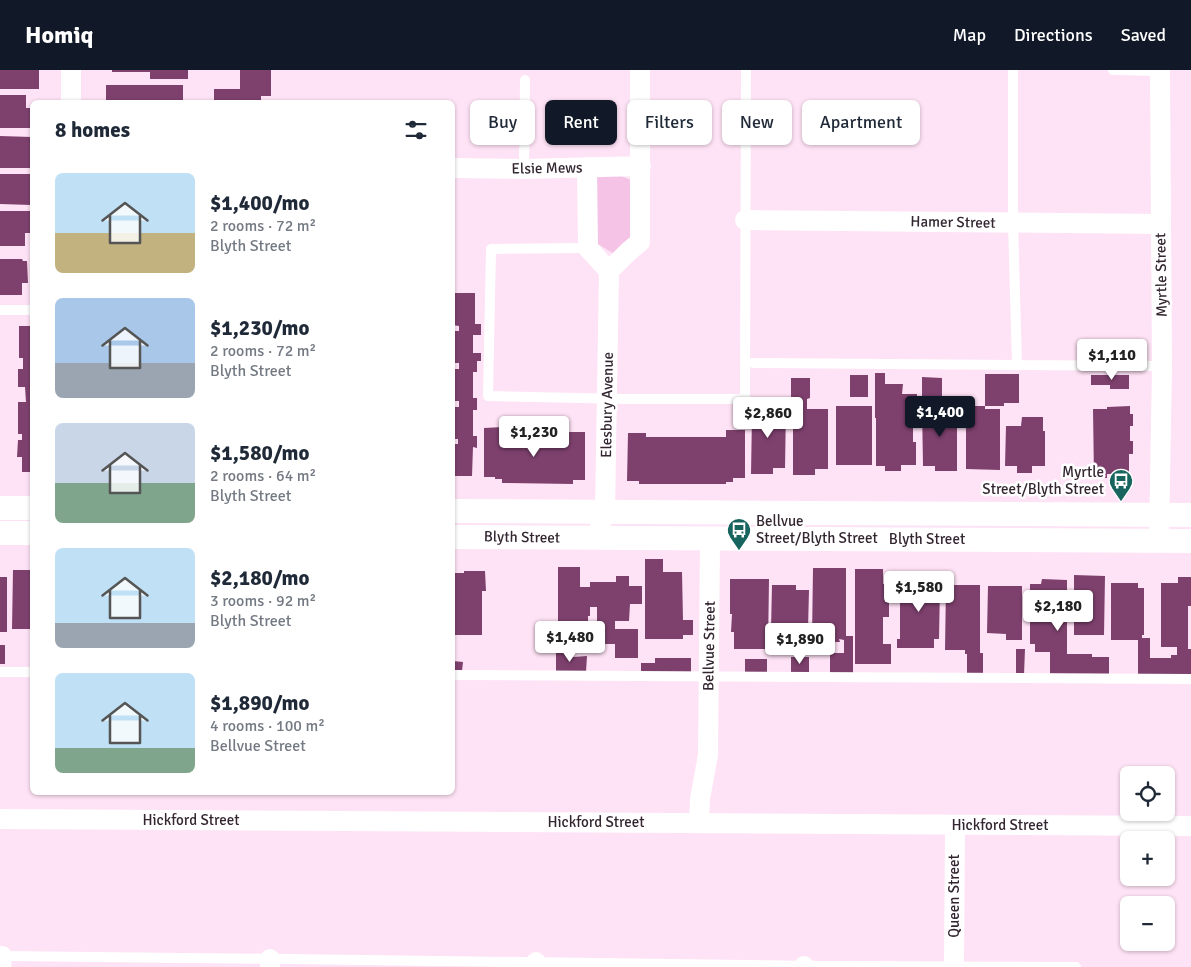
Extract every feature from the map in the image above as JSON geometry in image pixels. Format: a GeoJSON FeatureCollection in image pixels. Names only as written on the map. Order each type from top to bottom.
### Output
{"type":"FeatureCollection","features":[{"type":"Feature","properties":{"kind":"street"},"geometry":{"type":"LineString","coordinates":[[71,70],[71,100]]}},
{"type":"Feature","properties":{"kind":"street"},"geometry":{"type":"LineString","coordinates":[[586,167],[588,248],[609,271],[640,242],[640,70]]}},
{"type":"Feature","properties":{"kind":"street","name":"Myrtle Street"},"geometry":{"type":"LineString","coordinates":[[1159,541],[1162,366],[1160,70]]}},
{"type":"Feature","properties":{"kind":"street","name":"Elsie Mews"},"geometry":{"type":"LineString","coordinates":[[455,168],[524,169],[641,166]]}},
{"type":"Feature","properties":{"kind":"street","name":"Hamer Street"},"geometry":{"type":"LineString","coordinates":[[745,220],[1161,224]]}},
{"type":"Feature","properties":{"kind":"street","name":"Elesbury Avenue"},"geometry":{"type":"LineString","coordinates":[[600,538],[600,526],[605,512],[609,271]]}},
{"type":"Feature","properties":{"kind":"street"},"geometry":{"type":"LineString","coordinates":[[0,508],[30,508]]}},
{"type":"Feature","properties":{"kind":"street","name":"Blyth Street"},"geometry":{"type":"LineString","coordinates":[[455,511],[1191,515]]}},
{"type":"Feature","properties":{"kind":"street"},"geometry":{"type":"LineString","coordinates":[[0,533],[30,533]]}},
{"type":"Feature","properties":{"kind":"street","name":"Blyth Street"},"geometry":{"type":"LineString","coordinates":[[455,537],[1191,541]]}},
{"type":"Feature","properties":{"kind":"street","name":"Bellvue Street"},"geometry":{"type":"LineString","coordinates":[[707,823],[700,799],[708,755],[710,538]]}},
{"type":"Feature","properties":{"kind":"street","name":"Hickford Street"},"geometry":{"type":"LineString","coordinates":[[0,819],[1191,826]]}},
{"type":"Feature","properties":{"kind":"street","name":"Queen Street"},"geometry":{"type":"LineString","coordinates":[[954,966],[955,825]]}},
{"type":"Feature","properties":{"kind":"lane"},"geometry":{"type":"LineString","coordinates":[[588,248],[491,249],[488,396],[606,399],[745,399],[749,363],[745,220],[746,70]]}},
{"type":"Feature","properties":{"kind":"lane"},"geometry":{"type":"LineString","coordinates":[[1013,70],[1013,223],[1017,365]]}},
{"type":"Feature","properties":{"kind":"lane"},"geometry":{"type":"LineString","coordinates":[[1113,70],[1160,70]]}},
{"type":"Feature","properties":{"kind":"lane"},"geometry":{"type":"LineString","coordinates":[[524,169],[525,80]]}},
{"type":"Feature","properties":{"kind":"lane"},"geometry":{"type":"LineString","coordinates":[[0,310],[30,310]]}},
{"type":"Feature","properties":{"kind":"lane"},"geometry":{"type":"LineString","coordinates":[[749,363],[1162,366]]}},
{"type":"Feature","properties":{"kind":"lane"},"geometry":{"type":"LineString","coordinates":[[0,672],[30,672]]}},
{"type":"Feature","properties":{"kind":"lane"},"geometry":{"type":"LineString","coordinates":[[455,675],[1191,679]]}},
{"type":"Feature","properties":{"kind":"lane"},"geometry":{"type":"LineString","coordinates":[[1,960],[1076,967]]}},
{"type":"Feature","properties":{"kind":"shaded area"},"geometry":{"type":"Polygon","coordinates":[[[617,174],[635,182],[636,231],[620,252],[613,253],[596,243],[597,175],[617,174]]]}},
{"type":"Feature","properties":{"kind":"building"},"geometry":{"type":"Polygon","coordinates":[[[0,70],[39,70],[39,89],[0,89],[0,70]]]}},
{"type":"Feature","properties":{"kind":"building"},"geometry":{"type":"Polygon","coordinates":[[[112,70],[188,70],[188,79],[150,79],[150,72],[112,72],[112,70]]]}},
{"type":"Feature","properties":{"kind":"building"},"geometry":{"type":"Polygon","coordinates":[[[240,70],[271,70],[271,96],[261,96],[261,100],[214,100],[214,89],[240,89],[240,70]]]}},
{"type":"Feature","properties":{"kind":"building"},"geometry":{"type":"Polygon","coordinates":[[[106,85],[183,85],[183,100],[106,100],[106,85]]]}},
{"type":"Feature","properties":{"kind":"building"},"geometry":{"type":"Polygon","coordinates":[[[0,95],[26,95],[26,108],[30,108],[30,128],[0,128],[0,95]]]}},
{"type":"Feature","properties":{"kind":"building"},"geometry":{"type":"Polygon","coordinates":[[[0,136],[30,137],[30,168],[0,168],[0,136]]]}},
{"type":"Feature","properties":{"kind":"building"},"geometry":{"type":"Polygon","coordinates":[[[0,174],[30,174],[30,205],[0,204],[0,174]]]}},
{"type":"Feature","properties":{"kind":"building"},"geometry":{"type":"Polygon","coordinates":[[[0,211],[30,211],[30,233],[25,233],[25,246],[0,246],[0,211]]]}},
{"type":"Feature","properties":{"kind":"building"},"geometry":{"type":"Polygon","coordinates":[[[0,259],[22,259],[27,261],[28,283],[22,283],[22,295],[0,295],[0,259]]]}},
{"type":"Feature","properties":{"kind":"building"},"geometry":{"type":"Polygon","coordinates":[[[455,293],[475,293],[475,324],[481,324],[481,335],[473,335],[473,353],[481,353],[481,361],[477,361],[477,372],[473,372],[473,398],[477,398],[477,410],[473,410],[473,436],[477,436],[477,448],[473,447],[472,476],[455,476],[455,444],[458,444],[458,439],[455,439],[455,407],[459,407],[459,401],[455,401],[455,369],[459,369],[459,363],[455,363],[455,331],[459,331],[459,326],[455,325],[455,293]]]}},
{"type":"Feature","properties":{"kind":"building"},"geometry":{"type":"Polygon","coordinates":[[[19,326],[30,326],[30,472],[22,472],[22,457],[17,457],[18,440],[22,440],[22,434],[18,434],[18,402],[26,402],[25,387],[18,387],[18,369],[23,369],[23,358],[19,358],[19,326]]]}},
{"type":"Feature","properties":{"kind":"building"},"geometry":{"type":"Polygon","coordinates":[[[875,373],[885,373],[885,384],[903,384],[902,394],[917,394],[917,423],[913,423],[913,442],[916,442],[916,465],[901,465],[901,471],[885,471],[885,466],[876,466],[875,373]]]}},
{"type":"Feature","properties":{"kind":"building"},"geometry":{"type":"Polygon","coordinates":[[[985,374],[1019,374],[1019,403],[1004,403],[1004,406],[985,406],[985,374]]]}},
{"type":"Feature","properties":{"kind":"building"},"geometry":{"type":"Polygon","coordinates":[[[850,375],[868,375],[868,397],[850,397],[850,375]]]}},
{"type":"Feature","properties":{"kind":"building"},"geometry":{"type":"Polygon","coordinates":[[[1091,375],[1129,375],[1129,389],[1110,389],[1110,385],[1091,385],[1091,375]]]}},
{"type":"Feature","properties":{"kind":"building"},"geometry":{"type":"Polygon","coordinates":[[[922,377],[942,378],[942,405],[922,404],[922,377]]]}},
{"type":"Feature","properties":{"kind":"building"},"geometry":{"type":"Polygon","coordinates":[[[791,378],[810,378],[810,398],[807,399],[807,409],[828,409],[828,469],[815,469],[815,475],[793,475],[791,378]]]}},
{"type":"Feature","properties":{"kind":"building"},"geometry":{"type":"Polygon","coordinates":[[[749,404],[759,404],[759,407],[786,407],[785,468],[773,468],[773,474],[751,474],[752,415],[749,415],[749,404]]]}},
{"type":"Feature","properties":{"kind":"building"},"geometry":{"type":"Polygon","coordinates":[[[836,406],[872,406],[872,465],[836,465],[836,406]]]}},
{"type":"Feature","properties":{"kind":"building"},"geometry":{"type":"Polygon","coordinates":[[[922,406],[957,406],[957,471],[935,471],[935,466],[923,466],[922,406]]]}},
{"type":"Feature","properties":{"kind":"building"},"geometry":{"type":"Polygon","coordinates":[[[966,406],[985,406],[985,409],[1000,409],[1000,470],[966,469],[966,406]]]}},
{"type":"Feature","properties":{"kind":"building"},"geometry":{"type":"Polygon","coordinates":[[[1130,406],[1130,414],[1133,414],[1133,426],[1130,426],[1130,441],[1133,441],[1133,454],[1129,454],[1129,474],[1107,474],[1107,478],[1094,478],[1093,409],[1130,406]]]}},
{"type":"Feature","properties":{"kind":"building"},"geometry":{"type":"Polygon","coordinates":[[[1022,417],[1043,417],[1045,466],[1032,466],[1032,473],[1017,473],[1017,466],[1005,466],[1006,426],[1021,426],[1022,417]]]}},
{"type":"Feature","properties":{"kind":"building"},"geometry":{"type":"Polygon","coordinates":[[[503,427],[502,435],[566,436],[566,432],[585,432],[585,480],[573,480],[573,484],[502,483],[502,479],[484,477],[484,428],[503,427]]]}},
{"type":"Feature","properties":{"kind":"building"},"geometry":{"type":"Polygon","coordinates":[[[726,430],[745,430],[745,478],[733,478],[733,482],[726,482],[726,484],[639,484],[639,481],[627,481],[628,433],[646,433],[646,437],[726,437],[726,430]]]}},
{"type":"Feature","properties":{"kind":"building"},"geometry":{"type":"Polygon","coordinates":[[[645,559],[663,559],[663,572],[682,572],[683,620],[693,620],[693,635],[683,635],[683,639],[645,639],[645,559]]]}},
{"type":"Feature","properties":{"kind":"building"},"geometry":{"type":"Polygon","coordinates":[[[558,567],[580,567],[580,587],[590,587],[590,582],[616,582],[616,576],[629,576],[629,586],[642,586],[642,604],[630,604],[629,621],[615,621],[615,629],[638,629],[638,658],[615,658],[615,644],[597,644],[597,607],[590,607],[588,629],[558,629],[558,567]]]}},
{"type":"Feature","properties":{"kind":"building"},"geometry":{"type":"Polygon","coordinates":[[[813,568],[846,568],[846,636],[853,636],[853,673],[830,673],[830,653],[844,653],[844,640],[839,639],[840,642],[828,642],[828,648],[814,647],[814,639],[812,639],[813,568]]]}},
{"type":"Feature","properties":{"kind":"building"},"geometry":{"type":"Polygon","coordinates":[[[855,569],[883,569],[885,602],[889,602],[889,617],[883,617],[883,644],[891,644],[891,664],[855,664],[855,569]]]}},
{"type":"Feature","properties":{"kind":"building"},"geometry":{"type":"Polygon","coordinates":[[[13,570],[30,570],[30,629],[12,629],[13,570]]]}},
{"type":"Feature","properties":{"kind":"building"},"geometry":{"type":"Polygon","coordinates":[[[464,571],[485,571],[486,591],[482,591],[482,635],[455,635],[455,573],[464,573],[464,571]]]}},
{"type":"Feature","properties":{"kind":"building"},"geometry":{"type":"Polygon","coordinates":[[[1074,575],[1105,576],[1104,635],[1074,635],[1074,575]]]}},
{"type":"Feature","properties":{"kind":"building"},"geometry":{"type":"Polygon","coordinates":[[[909,576],[935,577],[935,585],[940,585],[939,639],[934,639],[934,648],[897,648],[897,639],[900,639],[900,583],[909,583],[909,576]]]}},
{"type":"Feature","properties":{"kind":"building"},"geometry":{"type":"Polygon","coordinates":[[[0,577],[7,577],[7,632],[0,632],[0,577]]]}},
{"type":"Feature","properties":{"kind":"building"},"geometry":{"type":"Polygon","coordinates":[[[1178,577],[1191,577],[1191,606],[1188,606],[1188,649],[1191,649],[1191,675],[1138,675],[1138,640],[1111,640],[1111,583],[1138,583],[1138,588],[1144,588],[1144,635],[1142,635],[1142,638],[1150,638],[1150,658],[1171,658],[1171,655],[1177,655],[1177,647],[1161,647],[1161,583],[1178,583],[1178,577]]]}},
{"type":"Feature","properties":{"kind":"building"},"geometry":{"type":"Polygon","coordinates":[[[730,579],[769,579],[768,649],[734,649],[734,632],[731,632],[730,579]]]}},
{"type":"Feature","properties":{"kind":"building"},"geometry":{"type":"Polygon","coordinates":[[[1042,579],[1067,580],[1067,654],[1092,654],[1092,657],[1109,657],[1109,675],[1050,675],[1050,652],[1035,652],[1035,644],[1030,644],[1030,584],[1041,584],[1042,579]]]}},
{"type":"Feature","properties":{"kind":"building"},"geometry":{"type":"Polygon","coordinates":[[[772,585],[796,585],[796,590],[809,590],[806,646],[772,645],[772,585]]]}},
{"type":"Feature","properties":{"kind":"building"},"geometry":{"type":"Polygon","coordinates":[[[946,585],[980,585],[980,653],[983,653],[983,674],[967,674],[967,654],[965,654],[965,650],[945,650],[946,585]]]}},
{"type":"Feature","properties":{"kind":"building"},"geometry":{"type":"Polygon","coordinates":[[[988,586],[1022,586],[1022,640],[1006,640],[1006,634],[987,633],[988,586]]]}},
{"type":"Feature","properties":{"kind":"building"},"geometry":{"type":"Polygon","coordinates":[[[0,645],[5,645],[5,664],[0,664],[0,645]]]}},
{"type":"Feature","properties":{"kind":"building"},"geometry":{"type":"Polygon","coordinates":[[[1016,649],[1025,649],[1024,675],[1016,675],[1016,649]]]}},
{"type":"Feature","properties":{"kind":"building"},"geometry":{"type":"Polygon","coordinates":[[[556,652],[573,652],[573,657],[587,656],[586,672],[556,672],[556,652]]]}},
{"type":"Feature","properties":{"kind":"building"},"geometry":{"type":"Polygon","coordinates":[[[791,657],[809,657],[809,673],[791,673],[791,657]]]}},
{"type":"Feature","properties":{"kind":"building"},"geometry":{"type":"Polygon","coordinates":[[[655,658],[691,658],[691,673],[641,673],[641,663],[655,663],[655,658]]]}},
{"type":"Feature","properties":{"kind":"building"},"geometry":{"type":"Polygon","coordinates":[[[745,659],[767,659],[767,673],[745,673],[745,659]]]}},
{"type":"Feature","properties":{"kind":"building"},"geometry":{"type":"Polygon","coordinates":[[[455,661],[463,662],[462,671],[455,671],[455,661]]]}},
{"type":"Feature","properties":{"kind":"place","name":"Myrtle Street/Blyth Street"},"geometry":{"type":"Point","coordinates":[1121,502]}},
{"type":"Feature","properties":{"kind":"place","name":"Bellvue Street/Blyth Street"},"geometry":{"type":"Point","coordinates":[739,551]}}]}
